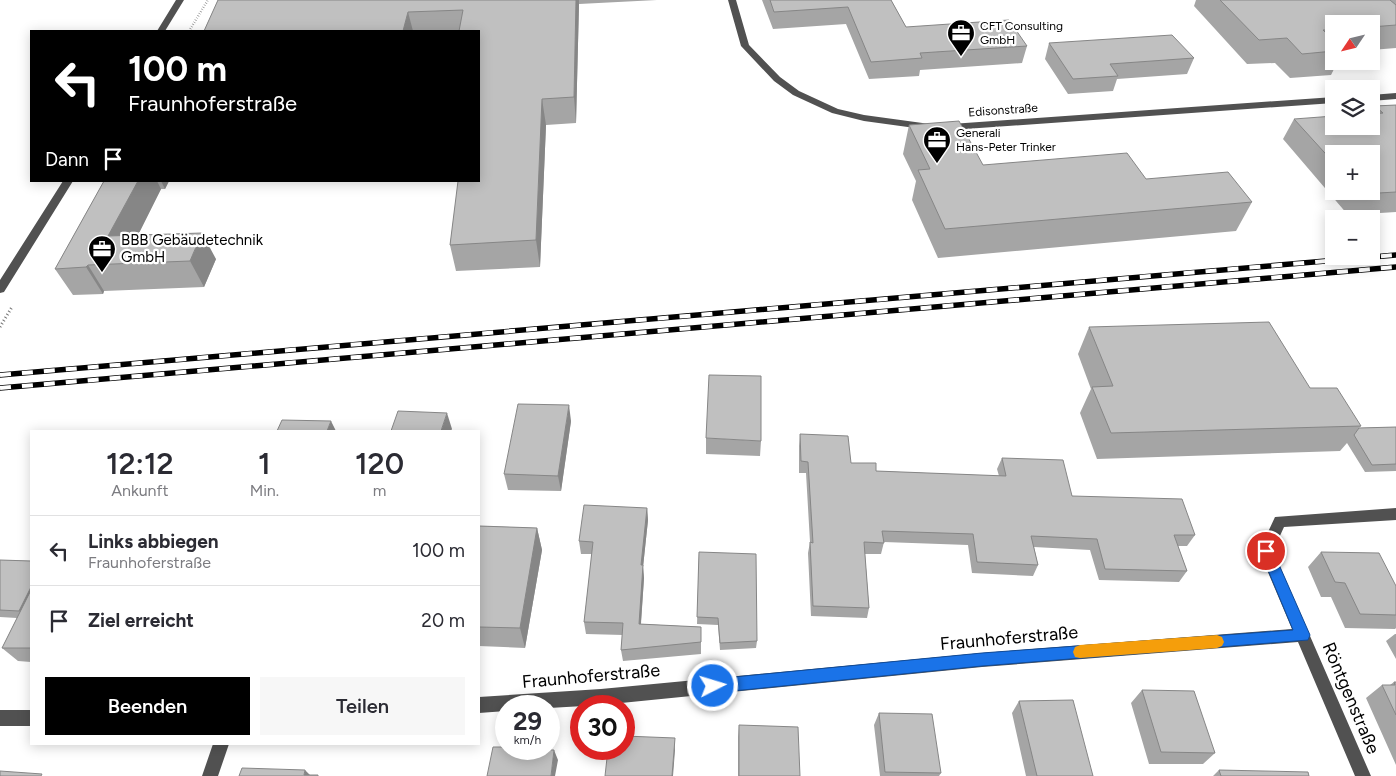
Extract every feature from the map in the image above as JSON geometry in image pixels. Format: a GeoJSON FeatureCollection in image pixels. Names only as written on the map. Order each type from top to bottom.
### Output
{"type":"FeatureCollection","features":[{"type":"Feature","properties":{"kind":"street"},"geometry":{"type":"LineString","coordinates":[[162,30],[180,0]]}},
{"type":"Feature","properties":{"kind":"street","name":"Edisonstraße"},"geometry":{"type":"LineString","coordinates":[[732,0],[745,46],[777,79],[796,93],[835,111],[864,118],[937,128],[1325,101]]}},
{"type":"Feature","properties":{"kind":"street"},"geometry":{"type":"LineString","coordinates":[[1380,97],[1396,96]]}},
{"type":"Feature","properties":{"kind":"street"},"geometry":{"type":"LineString","coordinates":[[1,288],[67,182]]}},
{"type":"Feature","properties":{"kind":"street"},"geometry":{"type":"LineString","coordinates":[[1303,635],[1266,551],[1280,521],[1396,514]]}},
{"type":"Feature","properties":{"kind":"street","name":"Fraunhoferstraße"},"geometry":{"type":"LineString","coordinates":[[480,705],[601,697],[982,660],[1303,635]]}},
{"type":"Feature","properties":{"kind":"street","name":"Röntgenstraße"},"geometry":{"type":"LineString","coordinates":[[1303,635],[1363,776]]}},
{"type":"Feature","properties":{"kind":"street"},"geometry":{"type":"LineString","coordinates":[[0,718],[30,718]]}},
{"type":"Feature","properties":{"kind":"street"},"geometry":{"type":"LineString","coordinates":[[210,776],[221,745]]}},
{"type":"Feature","properties":{"kind":"path"},"geometry":{"type":"LineString","coordinates":[[190,30],[208,0]]}},
{"type":"Feature","properties":{"kind":"building"},"geometry":{"type":"Polygon","coordinates":[[[218,0],[576,0],[574,97],[542,99],[536,240],[450,245],[458,182],[480,182],[480,30],[459,30],[463,10],[408,12],[403,30],[204,30],[218,0]]]}},
{"type":"Feature","properties":{"kind":"building"},"geometry":{"type":"Polygon","coordinates":[[[770,0],[891,0],[906,27],[1009,20],[1027,46],[920,53],[922,58],[871,62],[848,7],[774,12],[770,0]]]}},
{"type":"Feature","properties":{"kind":"building"},"geometry":{"type":"Polygon","coordinates":[[[1220,0],[1390,0],[1396,5],[1396,25],[1380,26],[1380,15],[1325,15],[1325,30],[1323,30],[1325,32],[1325,52],[1302,54],[1287,38],[1259,40],[1220,0]]]}},
{"type":"Feature","properties":{"kind":"building"},"geometry":{"type":"Polygon","coordinates":[[[1172,35],[1194,58],[1110,64],[1118,76],[1073,79],[1049,43],[1172,35]]]}},
{"type":"Feature","properties":{"kind":"building"},"geometry":{"type":"Polygon","coordinates":[[[1396,105],[1396,192],[1380,193],[1380,145],[1325,145],[1325,153],[1294,119],[1325,117],[1325,135],[1380,135],[1380,113],[1383,113],[1380,110],[1380,106],[1396,105]]]}},
{"type":"Feature","properties":{"kind":"building"},"geometry":{"type":"Polygon","coordinates":[[[959,121],[983,165],[1127,153],[1146,179],[1228,172],[1252,202],[945,229],[918,170],[930,169],[909,125],[959,121]]]}},
{"type":"Feature","properties":{"kind":"building"},"geometry":{"type":"Polygon","coordinates":[[[103,182],[137,182],[108,236],[202,233],[190,261],[88,265],[86,267],[55,269],[103,182]]]}},
{"type":"Feature","properties":{"kind":"building"},"geometry":{"type":"Polygon","coordinates":[[[1269,322],[1310,388],[1337,388],[1361,426],[1111,433],[1092,387],[1113,386],[1089,327],[1269,322]]]}},
{"type":"Feature","properties":{"kind":"building"},"geometry":{"type":"Polygon","coordinates":[[[709,375],[761,376],[761,441],[706,438],[709,375]]]}},
{"type":"Feature","properties":{"kind":"building"},"geometry":{"type":"Polygon","coordinates":[[[518,404],[569,405],[558,476],[504,474],[518,404]]]}},
{"type":"Feature","properties":{"kind":"building"},"geometry":{"type":"Polygon","coordinates":[[[398,411],[447,413],[441,430],[391,430],[398,411]]]}},
{"type":"Feature","properties":{"kind":"building"},"geometry":{"type":"Polygon","coordinates":[[[282,420],[331,421],[327,430],[277,430],[282,420]]]}},
{"type":"Feature","properties":{"kind":"building"},"geometry":{"type":"Polygon","coordinates":[[[1396,427],[1396,464],[1372,465],[1354,435],[1359,428],[1396,427]]]}},
{"type":"Feature","properties":{"kind":"building"},"geometry":{"type":"Polygon","coordinates":[[[800,434],[848,436],[851,463],[876,463],[876,471],[1006,476],[1002,458],[1063,460],[1072,496],[1182,499],[1195,535],[1174,535],[1187,571],[1105,569],[1097,539],[1031,536],[1038,565],[977,562],[973,534],[882,531],[884,543],[864,542],[869,608],[813,606],[810,542],[813,543],[808,462],[801,461],[800,434]]]}},
{"type":"Feature","properties":{"kind":"building"},"geometry":{"type":"Polygon","coordinates":[[[584,505],[647,508],[641,565],[643,565],[639,624],[701,627],[701,642],[621,650],[623,623],[584,622],[593,542],[579,541],[584,505]]]}},
{"type":"Feature","properties":{"kind":"building"},"geometry":{"type":"Polygon","coordinates":[[[480,526],[537,528],[520,628],[480,627],[480,526]]]}},
{"type":"Feature","properties":{"kind":"building"},"geometry":{"type":"Polygon","coordinates":[[[699,552],[756,554],[757,641],[720,643],[718,618],[697,617],[699,552]]]}},
{"type":"Feature","properties":{"kind":"building"},"geometry":{"type":"Polygon","coordinates":[[[1321,552],[1379,553],[1396,586],[1396,615],[1360,614],[1345,583],[1335,582],[1321,552]]]}},
{"type":"Feature","properties":{"kind":"building"},"geometry":{"type":"Polygon","coordinates":[[[0,560],[30,561],[30,589],[19,611],[0,610],[0,560]]]}},
{"type":"Feature","properties":{"kind":"building"},"geometry":{"type":"Polygon","coordinates":[[[30,592],[30,648],[2,648],[30,592]]]}},
{"type":"Feature","properties":{"kind":"building"},"geometry":{"type":"Polygon","coordinates":[[[1394,682],[1396,682],[1396,715],[1382,685],[1395,685],[1394,682]]]}},
{"type":"Feature","properties":{"kind":"building"},"geometry":{"type":"Polygon","coordinates":[[[1142,690],[1194,691],[1215,753],[1161,752],[1142,690]]]}},
{"type":"Feature","properties":{"kind":"building"},"geometry":{"type":"Polygon","coordinates":[[[1073,700],[1093,776],[1037,776],[1019,701],[1073,700]]]}},
{"type":"Feature","properties":{"kind":"building"},"geometry":{"type":"Polygon","coordinates":[[[879,713],[932,714],[941,773],[885,772],[879,713]]]}},
{"type":"Feature","properties":{"kind":"building"},"geometry":{"type":"Polygon","coordinates":[[[739,725],[798,727],[800,776],[739,776],[739,725]]]}},
{"type":"Feature","properties":{"kind":"building"},"geometry":{"type":"Polygon","coordinates":[[[635,736],[675,738],[672,776],[605,776],[607,760],[635,760],[635,736]]]}},
{"type":"Feature","properties":{"kind":"building"},"geometry":{"type":"Polygon","coordinates":[[[493,747],[495,747],[495,760],[553,760],[551,776],[487,776],[493,747]]]}},
{"type":"Feature","properties":{"kind":"building"},"geometry":{"type":"Polygon","coordinates":[[[242,768],[305,770],[304,775],[318,776],[239,776],[242,768]]]}},
{"type":"Feature","properties":{"kind":"building"},"geometry":{"type":"Polygon","coordinates":[[[1219,770],[1308,772],[1309,776],[1221,776],[1219,770]]]}},
{"type":"Feature","properties":{"kind":"building"},"geometry":{"type":"Polygon","coordinates":[[[0,771],[42,774],[41,776],[0,776],[0,771]]]}},
{"type":"Feature","properties":{"kind":"railway"},"geometry":{"type":"LineString","coordinates":[[0,375],[1396,255]]}},
{"type":"Feature","properties":{"kind":"railway"},"geometry":{"type":"LineString","coordinates":[[0,388],[1396,267]]}},
{"type":"Feature","properties":{"kind":"slow traffic"},"geometry":{"type":"LineString","coordinates":[[1080,652],[1217,642]]}},
{"type":"Feature","properties":{"kind":"place","name":"CFT Consulting GmbH"},"geometry":{"type":"Point","coordinates":[961,57]}},
{"type":"Feature","properties":{"kind":"place","name":"Generali Hans-Peter Trinker"},"geometry":{"type":"Point","coordinates":[937,164]}},
{"type":"Feature","properties":{"kind":"place","name":"BBB Gebäudetechnik GmbH"},"geometry":{"type":"Point","coordinates":[102,273]}},
{"type":"Feature","properties":{"kind":"route"},"geometry":{"type":"LineString","coordinates":[[713,686],[982,660],[1303,635],[1266,551]]}}]}
